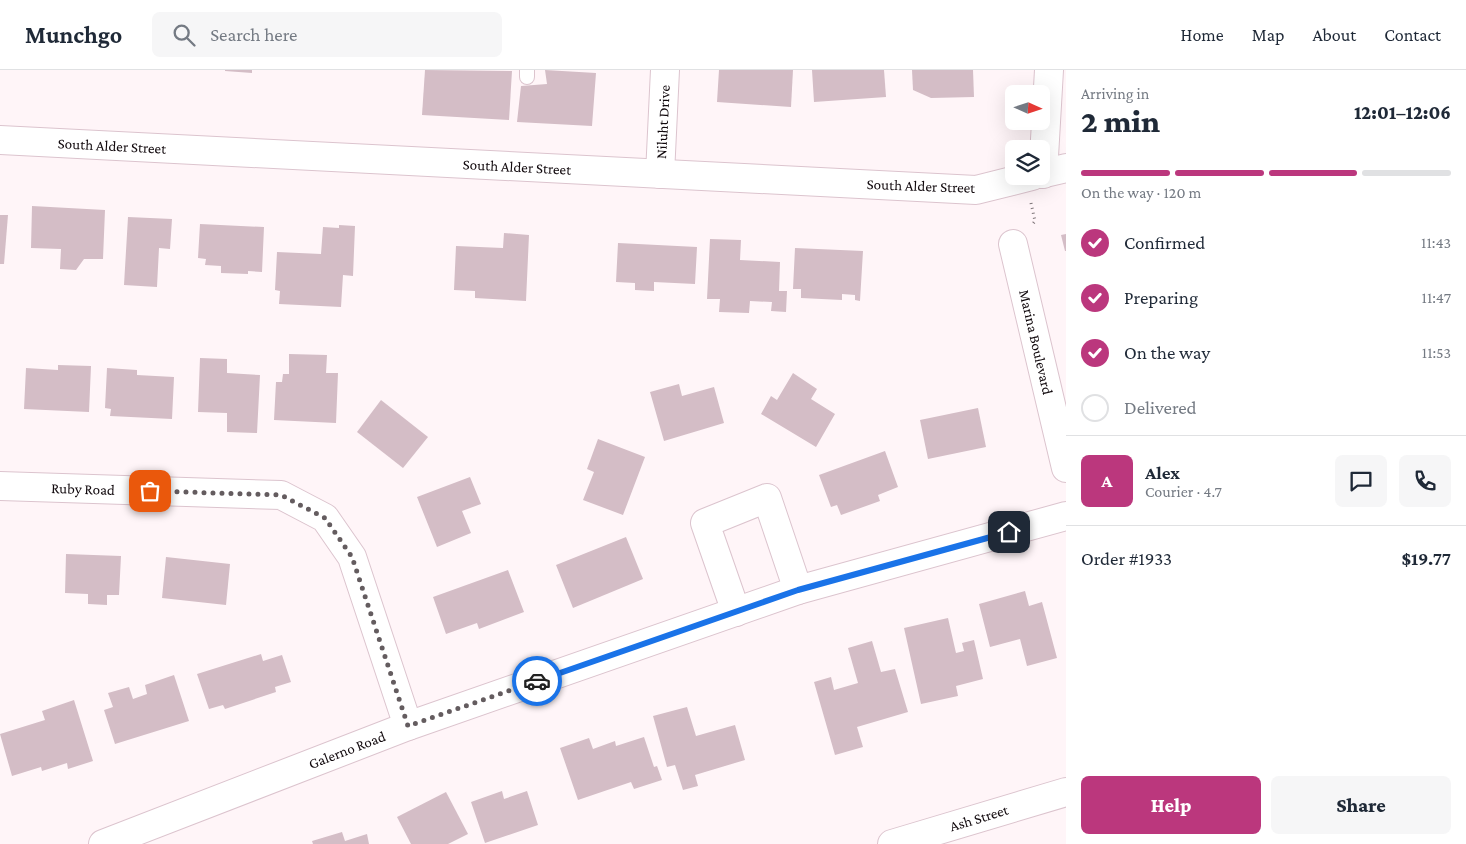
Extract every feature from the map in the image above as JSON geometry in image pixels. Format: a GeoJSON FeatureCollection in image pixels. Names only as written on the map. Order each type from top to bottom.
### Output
{"type":"FeatureCollection","features":[{"type":"Feature","properties":{"kind":"street","name":"Niluht Drive"},"geometry":{"type":"LineString","coordinates":[[660,174],[665,70]]}},
{"type":"Feature","properties":{"kind":"street"},"geometry":{"type":"LineString","coordinates":[[1044,140],[1049,70]]}},
{"type":"Feature","properties":{"kind":"street","name":"South Alder Street"},"geometry":{"type":"LineString","coordinates":[[0,140],[976,190],[1005,183]]}},
{"type":"Feature","properties":{"kind":"street","name":"Marina Boulevard"},"geometry":{"type":"LineString","coordinates":[[1013,244],[1066,468]]}},
{"type":"Feature","properties":{"kind":"street","name":"Ruby Road"},"geometry":{"type":"LineString","coordinates":[[0,486],[281,495],[325,518],[352,557],[408,726]]}},
{"type":"Feature","properties":{"kind":"street"},"geometry":{"type":"LineString","coordinates":[[736,612],[705,523],[767,498],[798,590]]}},
{"type":"Feature","properties":{"kind":"street","name":"Galerno Road"},"geometry":{"type":"LineString","coordinates":[[103,844],[408,726],[798,590],[1066,516]]}},
{"type":"Feature","properties":{"kind":"street","name":"Ash Street"},"geometry":{"type":"LineString","coordinates":[[892,844],[1066,792]]}},
{"type":"Feature","properties":{"kind":"path"},"geometry":{"type":"LineString","coordinates":[[1013,244],[1035,221],[1040,185]]}},
{"type":"Feature","properties":{"kind":"building"},"geometry":{"type":"Polygon","coordinates":[[[252,70],[252,73],[225,71],[252,70]]]}},
{"type":"Feature","properties":{"kind":"building"},"geometry":{"type":"Polygon","coordinates":[[[425,70],[512,71],[509,120],[422,115],[425,70]]]}},
{"type":"Feature","properties":{"kind":"building"},"geometry":{"type":"Polygon","coordinates":[[[545,70],[596,73],[592,126],[517,122],[521,86],[547,84],[545,70]]]}},
{"type":"Feature","properties":{"kind":"building"},"geometry":{"type":"Polygon","coordinates":[[[719,70],[793,70],[791,107],[717,102],[719,70]]]}},
{"type":"Feature","properties":{"kind":"building"},"geometry":{"type":"Polygon","coordinates":[[[812,70],[884,70],[886,97],[814,102],[812,70]]]}},
{"type":"Feature","properties":{"kind":"building"},"geometry":{"type":"Polygon","coordinates":[[[912,70],[973,70],[974,97],[931,98],[913,90],[912,70]]]}},
{"type":"Feature","properties":{"kind":"building"},"geometry":{"type":"Polygon","coordinates":[[[32,206],[105,210],[103,259],[84,259],[76,270],[60,269],[61,249],[31,248],[32,206]]]}},
{"type":"Feature","properties":{"kind":"building"},"geometry":{"type":"Polygon","coordinates":[[[0,215],[8,215],[4,264],[0,264],[0,215]]]}},
{"type":"Feature","properties":{"kind":"building"},"geometry":{"type":"Polygon","coordinates":[[[128,217],[172,219],[170,249],[159,248],[157,287],[124,285],[128,217]]]}},
{"type":"Feature","properties":{"kind":"building"},"geometry":{"type":"Polygon","coordinates":[[[200,224],[264,227],[262,272],[248,271],[248,274],[221,273],[221,266],[205,265],[206,259],[198,258],[200,224]]]}},
{"type":"Feature","properties":{"kind":"building"},"geometry":{"type":"Polygon","coordinates":[[[339,225],[355,226],[353,276],[343,275],[341,307],[279,304],[280,291],[275,290],[277,252],[321,254],[323,227],[339,228],[339,225]]]}},
{"type":"Feature","properties":{"kind":"building"},"geometry":{"type":"Polygon","coordinates":[[[504,233],[529,235],[526,301],[475,298],[475,291],[454,290],[456,246],[503,248],[504,233]]]}},
{"type":"Feature","properties":{"kind":"building"},"geometry":{"type":"Polygon","coordinates":[[[1066,234],[1066,251],[1065,251],[1061,235],[1066,234]]]}},
{"type":"Feature","properties":{"kind":"building"},"geometry":{"type":"Polygon","coordinates":[[[710,239],[741,240],[740,260],[780,262],[779,291],[787,291],[786,312],[771,311],[772,302],[750,301],[749,313],[719,312],[720,299],[707,299],[710,239]]]}},
{"type":"Feature","properties":{"kind":"building"},"geometry":{"type":"Polygon","coordinates":[[[618,243],[697,247],[695,284],[654,282],[654,291],[635,290],[635,283],[616,282],[618,243]]]}},
{"type":"Feature","properties":{"kind":"building"},"geometry":{"type":"Polygon","coordinates":[[[795,248],[863,251],[860,301],[855,300],[855,295],[842,294],[842,300],[801,298],[801,289],[793,289],[795,248]]]}},
{"type":"Feature","properties":{"kind":"building"},"geometry":{"type":"Polygon","coordinates":[[[289,354],[327,355],[326,373],[338,373],[336,423],[274,420],[276,382],[282,382],[283,374],[289,374],[289,354]]]}},
{"type":"Feature","properties":{"kind":"building"},"geometry":{"type":"Polygon","coordinates":[[[200,358],[227,359],[227,373],[260,375],[257,433],[227,432],[227,413],[198,412],[200,358]]]}},
{"type":"Feature","properties":{"kind":"building"},"geometry":{"type":"Polygon","coordinates":[[[58,365],[91,366],[89,412],[24,409],[26,368],[58,370],[58,365]]]}},
{"type":"Feature","properties":{"kind":"building"},"geometry":{"type":"Polygon","coordinates":[[[107,368],[137,370],[137,375],[174,377],[172,419],[110,416],[111,409],[105,408],[107,368]]]}},
{"type":"Feature","properties":{"kind":"building"},"geometry":{"type":"Polygon","coordinates":[[[793,373],[817,389],[811,399],[835,414],[816,447],[761,414],[771,396],[777,400],[793,373]]]}},
{"type":"Feature","properties":{"kind":"building"},"geometry":{"type":"Polygon","coordinates":[[[679,384],[682,396],[714,387],[724,423],[664,441],[650,392],[679,384]]]}},
{"type":"Feature","properties":{"kind":"building"},"geometry":{"type":"Polygon","coordinates":[[[381,400],[428,437],[403,468],[357,432],[381,400]]]}},
{"type":"Feature","properties":{"kind":"building"},"geometry":{"type":"Polygon","coordinates":[[[978,408],[986,447],[928,459],[920,420],[978,408]]]}},
{"type":"Feature","properties":{"kind":"building"},"geometry":{"type":"Polygon","coordinates":[[[598,439],[645,457],[623,515],[583,500],[594,472],[587,469],[598,439]]]}},
{"type":"Feature","properties":{"kind":"building"},"geometry":{"type":"Polygon","coordinates":[[[885,451],[898,487],[878,495],[880,501],[841,515],[837,505],[831,507],[819,475],[885,451]]]}},
{"type":"Feature","properties":{"kind":"building"},"geometry":{"type":"Polygon","coordinates":[[[470,477],[481,504],[462,511],[471,533],[437,547],[417,497],[470,477]]]}},
{"type":"Feature","properties":{"kind":"building"},"geometry":{"type":"Polygon","coordinates":[[[626,537],[643,579],[573,608],[556,565],[626,537]]]}},
{"type":"Feature","properties":{"kind":"building"},"geometry":{"type":"Polygon","coordinates":[[[66,554],[121,556],[119,595],[107,595],[107,605],[88,604],[88,594],[65,593],[66,554]]]}},
{"type":"Feature","properties":{"kind":"building"},"geometry":{"type":"Polygon","coordinates":[[[166,557],[230,564],[226,605],[162,598],[166,557]]]}},
{"type":"Feature","properties":{"kind":"building"},"geometry":{"type":"Polygon","coordinates":[[[508,570],[524,612],[479,629],[477,623],[446,634],[433,597],[508,570]]]}},
{"type":"Feature","properties":{"kind":"building"},"geometry":{"type":"Polygon","coordinates":[[[1025,591],[1029,606],[1042,602],[1057,658],[1027,666],[1020,639],[990,647],[979,604],[1025,591]]]}},
{"type":"Feature","properties":{"kind":"building"},"geometry":{"type":"Polygon","coordinates":[[[948,618],[956,653],[964,651],[962,643],[974,640],[983,679],[956,686],[958,696],[921,704],[904,628],[948,618]]]}},
{"type":"Feature","properties":{"kind":"building"},"geometry":{"type":"Polygon","coordinates":[[[872,641],[881,672],[895,669],[908,712],[857,727],[863,747],[835,755],[814,682],[831,677],[834,690],[858,683],[848,648],[872,641]]]}},
{"type":"Feature","properties":{"kind":"building"},"geometry":{"type":"Polygon","coordinates":[[[261,654],[263,661],[282,655],[291,682],[275,687],[276,692],[225,709],[223,705],[209,709],[197,674],[261,654]]]}},
{"type":"Feature","properties":{"kind":"building"},"geometry":{"type":"Polygon","coordinates":[[[174,675],[189,721],[115,744],[104,710],[113,707],[108,693],[129,687],[133,699],[147,694],[145,685],[174,675]]]}},
{"type":"Feature","properties":{"kind":"building"},"geometry":{"type":"Polygon","coordinates":[[[74,700],[93,761],[68,769],[67,763],[42,771],[41,767],[12,776],[0,734],[45,720],[42,711],[74,700]]]}},
{"type":"Feature","properties":{"kind":"building"},"geometry":{"type":"Polygon","coordinates":[[[687,707],[696,736],[735,725],[745,760],[695,775],[698,786],[683,790],[675,765],[667,767],[653,716],[687,707]]]}},
{"type":"Feature","properties":{"kind":"building"},"geometry":{"type":"Polygon","coordinates":[[[644,737],[654,767],[657,766],[662,780],[634,789],[631,782],[578,800],[560,748],[589,738],[593,749],[615,741],[616,746],[644,737]]]}},
{"type":"Feature","properties":{"kind":"building"},"geometry":{"type":"Polygon","coordinates":[[[502,791],[504,799],[527,791],[538,825],[485,843],[471,802],[502,791]]]}},
{"type":"Feature","properties":{"kind":"building"},"geometry":{"type":"Polygon","coordinates":[[[446,792],[468,834],[448,844],[411,844],[397,817],[446,792]]]}},
{"type":"Feature","properties":{"kind":"building"},"geometry":{"type":"Polygon","coordinates":[[[342,832],[345,841],[367,834],[369,844],[313,844],[312,841],[342,832]]]}},
{"type":"Feature","properties":{"kind":"way so far"},"geometry":{"type":"LineString","coordinates":[[150,491],[281,495],[325,518],[352,557],[408,726],[537,681]]}},
{"type":"Feature","properties":{"kind":"route"},"geometry":{"type":"LineString","coordinates":[[537,681],[798,590],[1009,532]]}}]}
